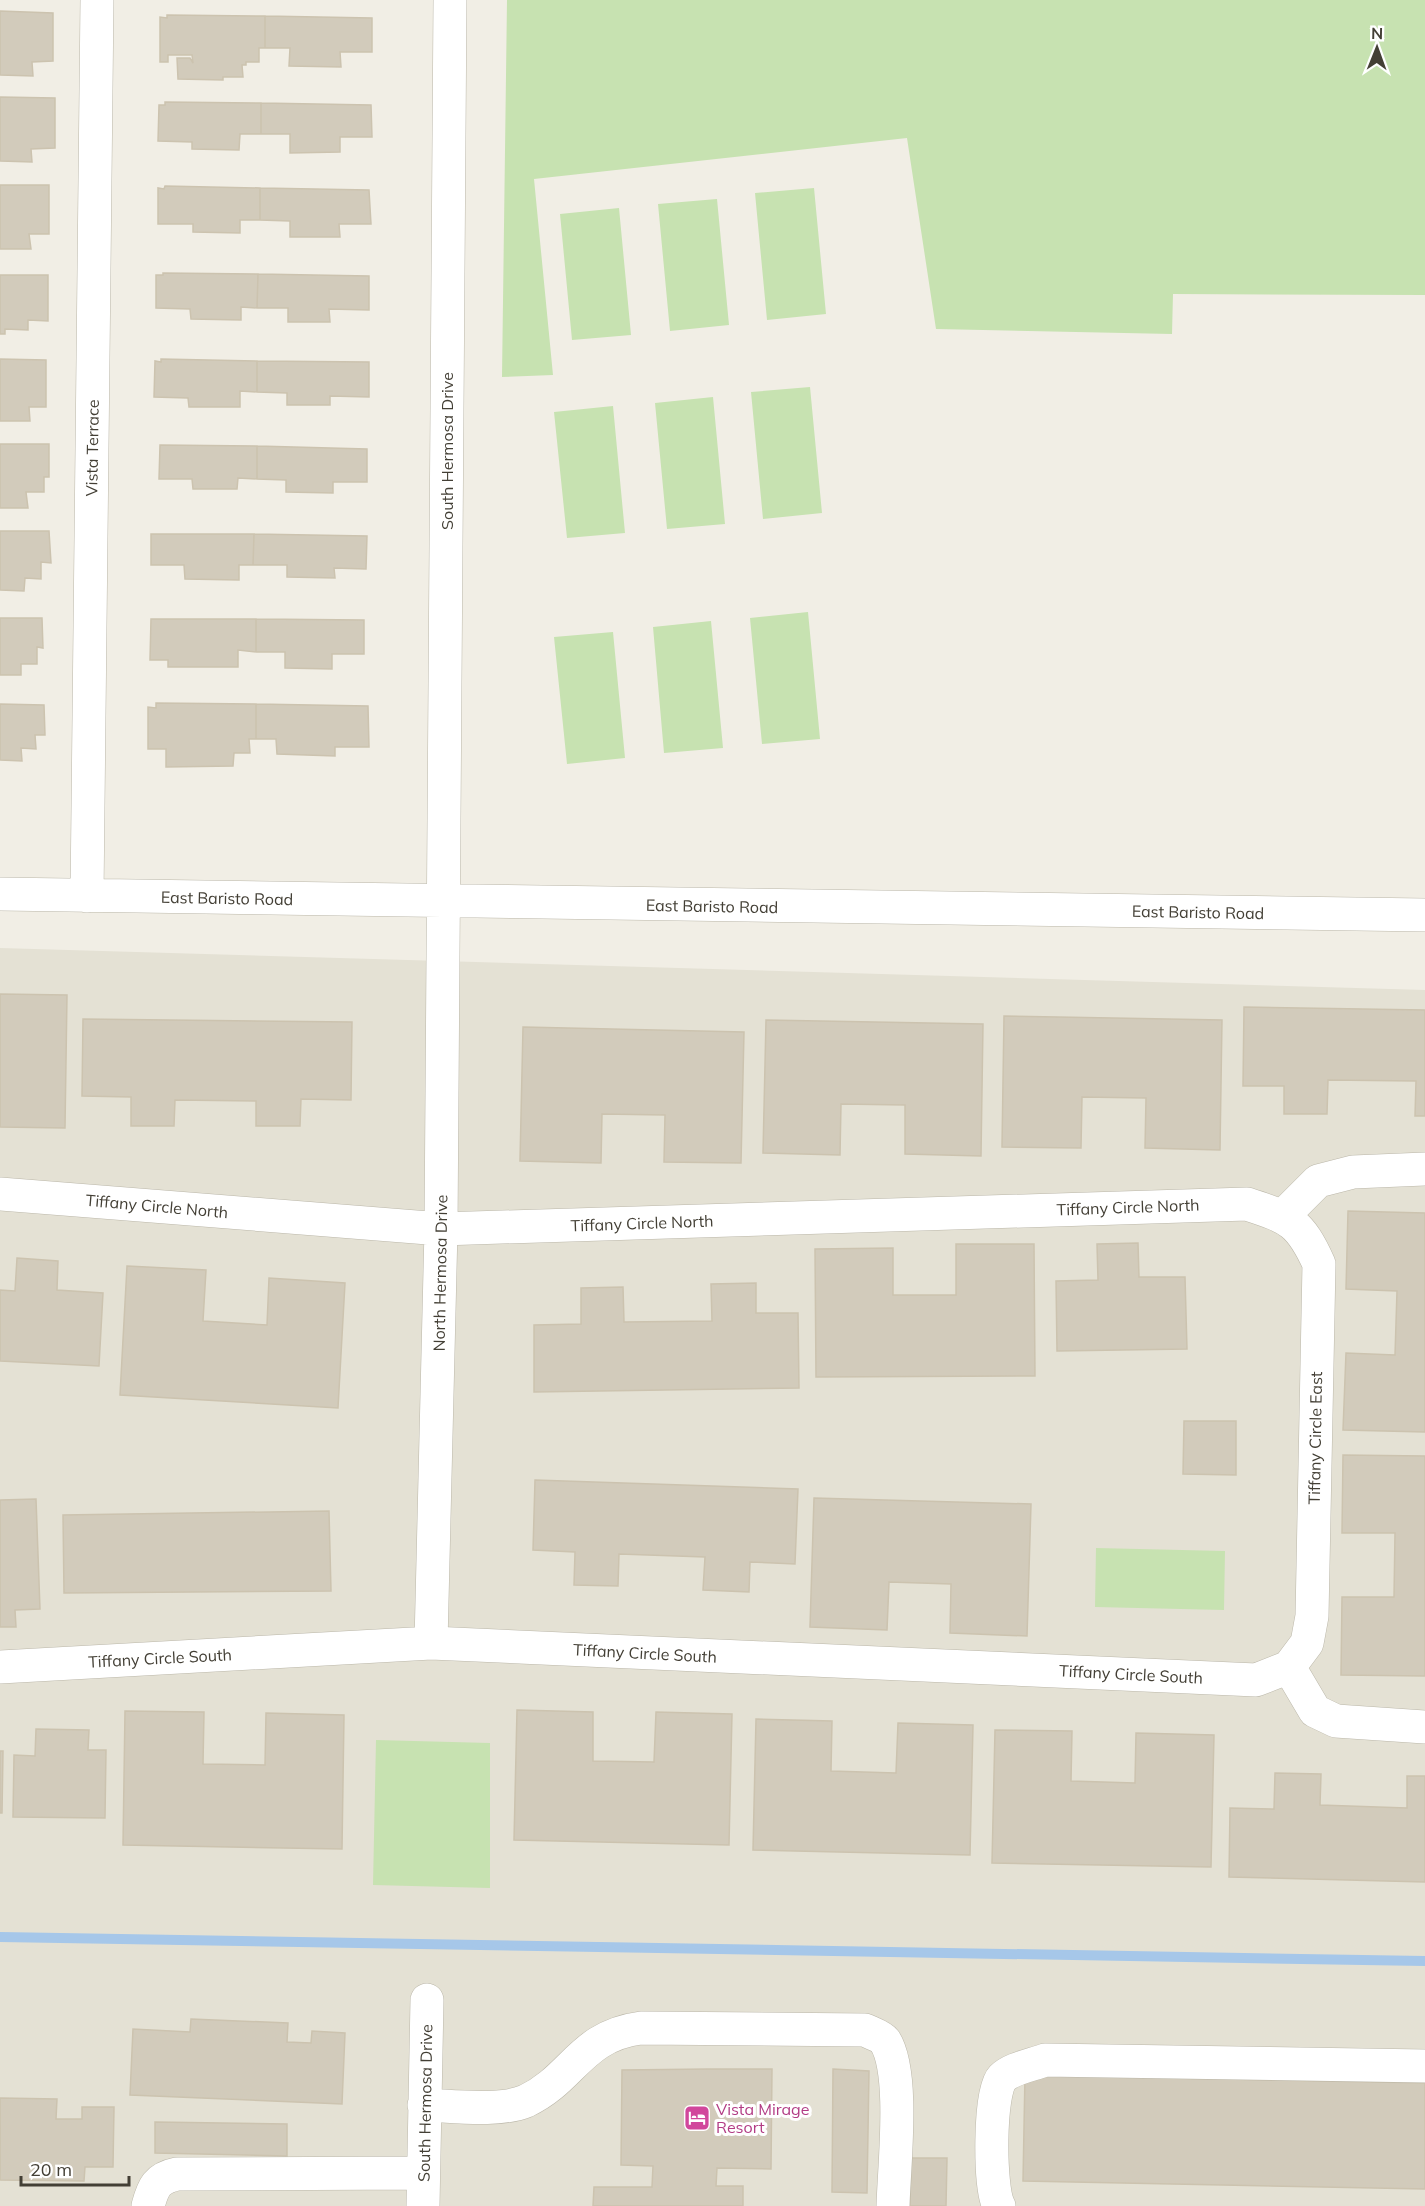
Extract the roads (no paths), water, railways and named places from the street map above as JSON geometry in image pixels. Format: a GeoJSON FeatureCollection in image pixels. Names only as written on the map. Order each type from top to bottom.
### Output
{"type":"FeatureCollection","features":[{"type":"Feature","properties":{"kind":"street","name":"Vista Terrace"},"geometry":{"type":"LineString","coordinates":[[87,896],[97,0]]}},
{"type":"Feature","properties":{"kind":"street","name":"South Hermosa Drive"},"geometry":{"type":"LineString","coordinates":[[445,902],[450,0]]}},
{"type":"Feature","properties":{"kind":"street","name":"East Baristo Road"},"geometry":{"type":"LineString","coordinates":[[0,894],[1425,915]]}},
{"type":"Feature","properties":{"kind":"street","name":"North Hermosa Drive"},"geometry":{"type":"LineString","coordinates":[[431,1643],[441,1229],[445,902]]}},
{"type":"Feature","properties":{"kind":"street"},"geometry":{"type":"LineString","coordinates":[[1283,1216],[1318,1181],[1353,1172],[1425,1169]]}},
{"type":"Feature","properties":{"kind":"street","name":"Tiffany Circle North"},"geometry":{"type":"LineString","coordinates":[[0,1194],[441,1229],[1247,1204],[1283,1216]]}},
{"type":"Feature","properties":{"kind":"street","name":"Tiffany Circle East"},"geometry":{"type":"LineString","coordinates":[[1283,1216],[1306,1236],[1319,1264],[1312,1616],[1307,1643],[1289,1667]]}},
{"type":"Feature","properties":{"kind":"street","name":"Tiffany Circle South"},"geometry":{"type":"LineString","coordinates":[[0,1667],[431,1643],[1256,1680],[1289,1667]]}},
{"type":"Feature","properties":{"kind":"street"},"geometry":{"type":"LineString","coordinates":[[1289,1667],[1314,1711],[1336,1721],[1425,1726]]}},
{"type":"Feature","properties":{"kind":"street","name":"South Hermosa Drive"},"geometry":{"type":"LineString","coordinates":[[423,2206],[427,2000]]}},
{"type":"Feature","properties":{"kind":"street"},"geometry":{"type":"LineString","coordinates":[[424,2105],[500,2106],[524,2101],[546,2089],[596,2042],[619,2031],[641,2028],[865,2030],[883,2038],[890,2053],[896,2079],[893,2206]]}},
{"type":"Feature","properties":{"kind":"street"},"geometry":{"type":"LineString","coordinates":[[999,2206],[995,2198],[991,2169],[996,2092],[1002,2078],[1020,2068],[1045,2060],[1425,2066]]}},
{"type":"Feature","properties":{"kind":"street"},"geometry":{"type":"LineString","coordinates":[[148,2206],[152,2188],[163,2177],[177,2174],[423,2174]]}},
{"type":"Feature","properties":{"kind":"waterway"},"geometry":{"type":"LineString","coordinates":[[0,1937],[1425,1961]]}},
{"type":"Feature","properties":{"kind":"place","name":"Vista Mirage Resort"},"geometry":{"type":"Point","coordinates":[697,2118]}}]}
